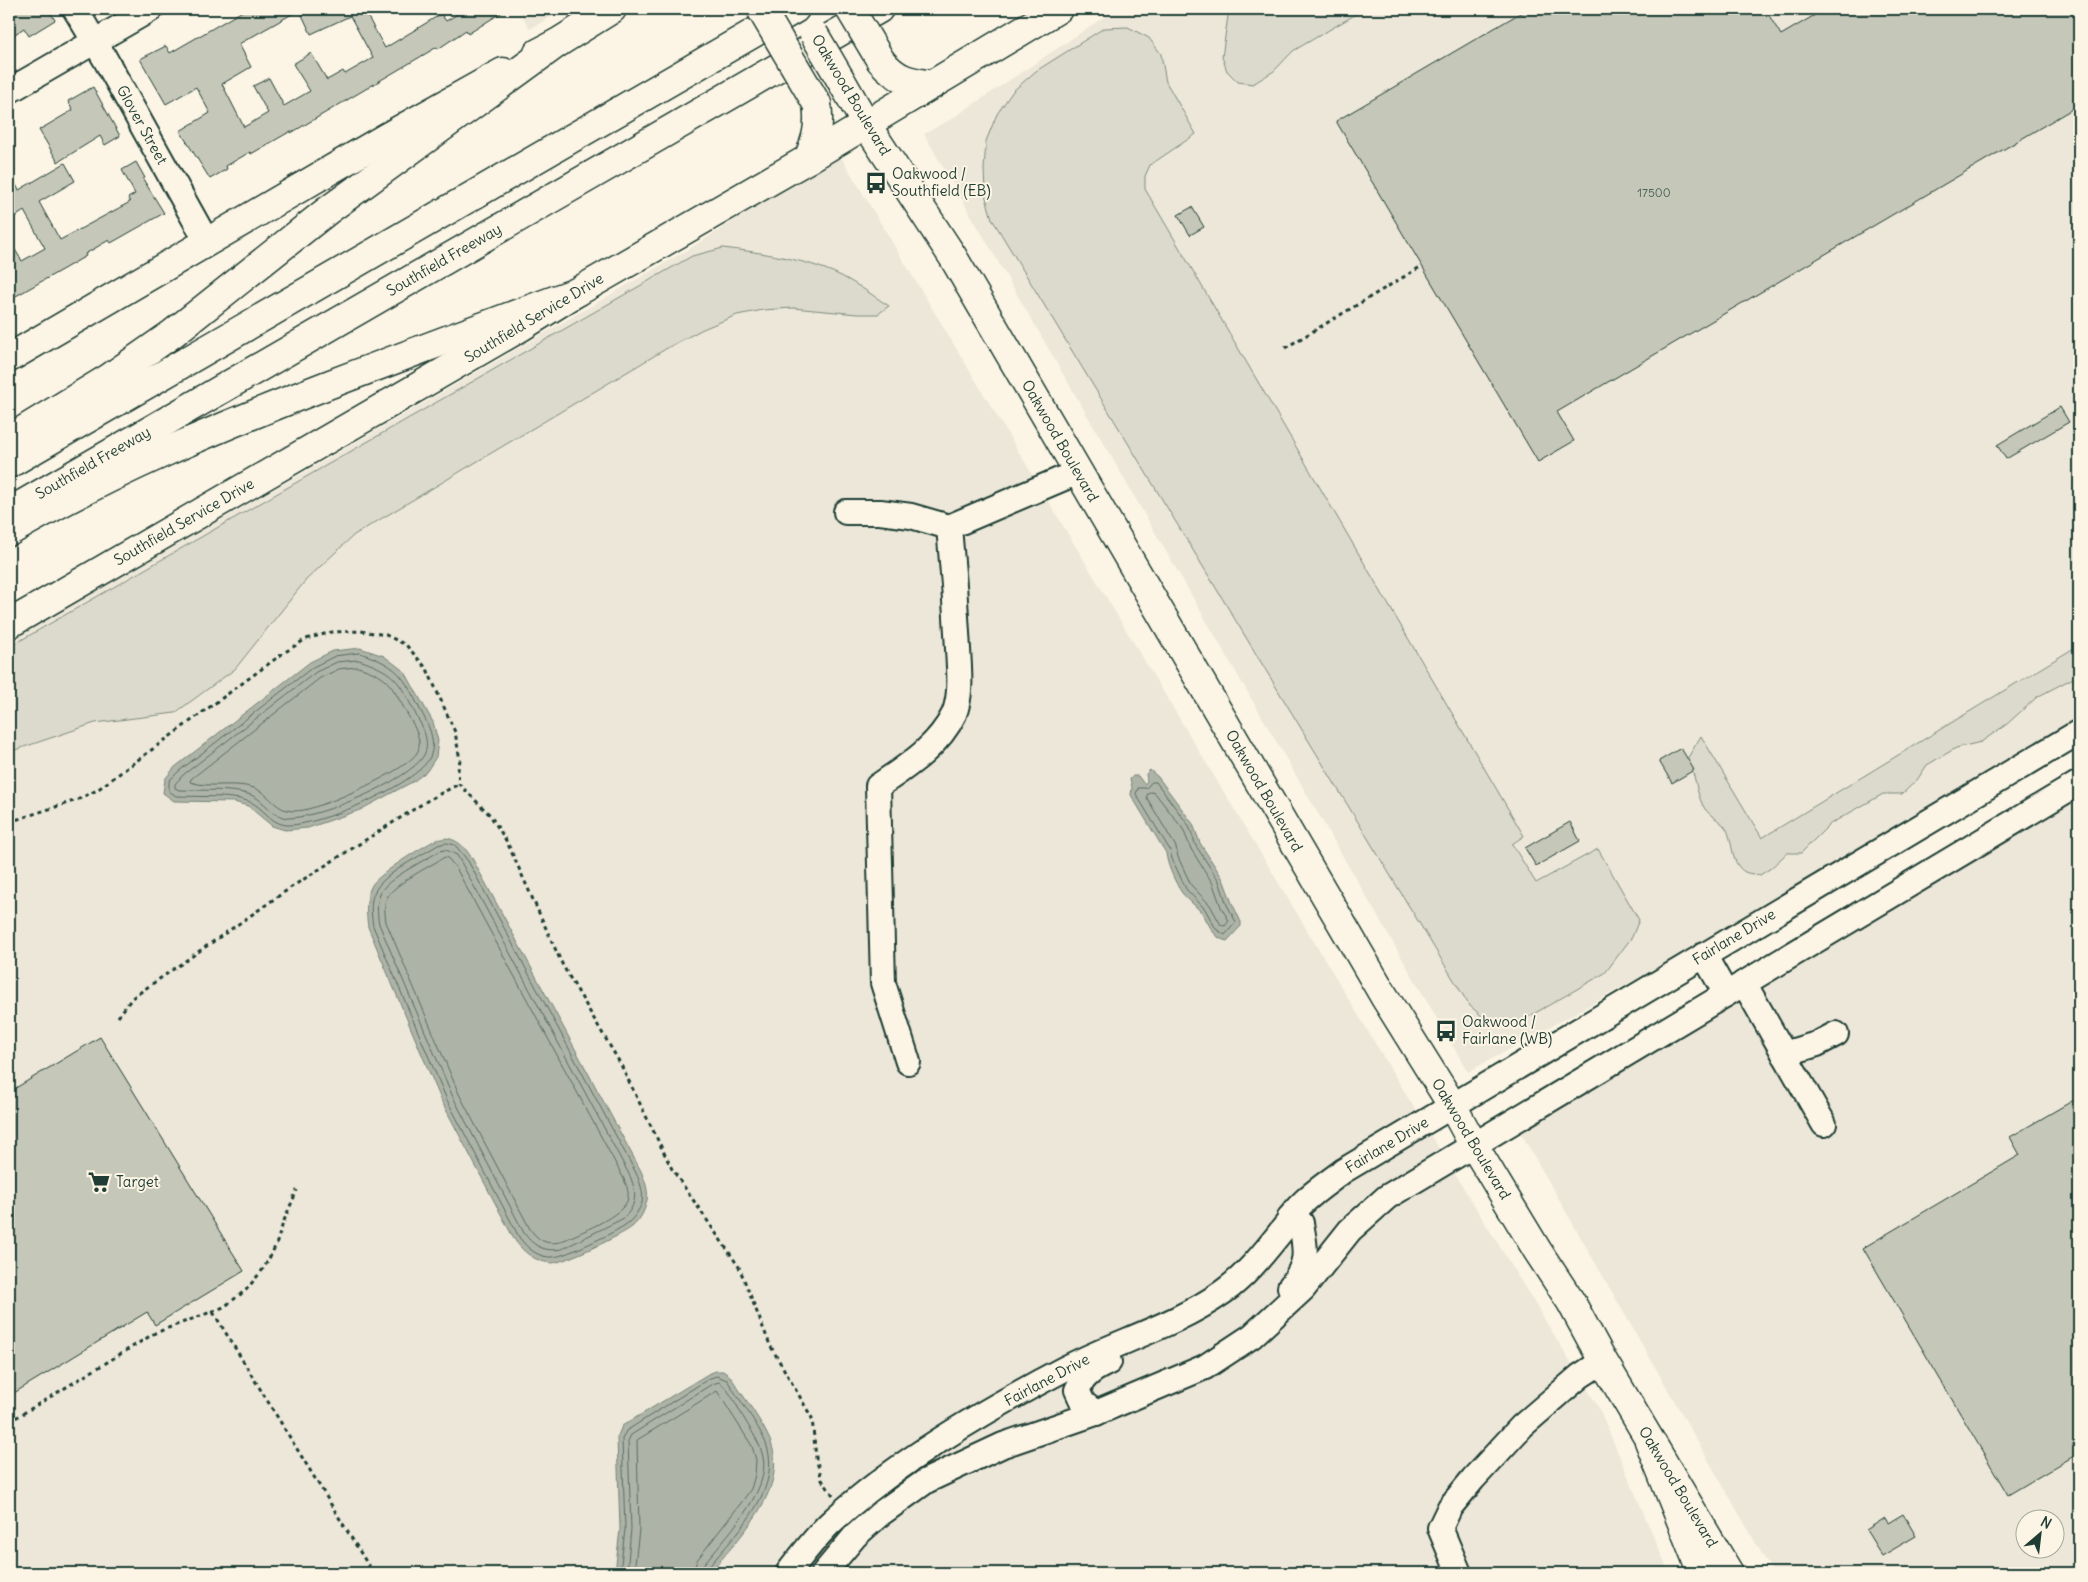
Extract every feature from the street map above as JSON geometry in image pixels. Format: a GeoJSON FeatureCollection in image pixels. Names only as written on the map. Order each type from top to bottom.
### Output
{"type":"FeatureCollection","features":[{"type":"Feature","properties":{"kind":"main road"},"geometry":{"type":"LineString","coordinates":[[9,439],[110,378],[172,334],[327,210],[559,42],[612,9]]}},
{"type":"Feature","properties":{"kind":"main road"},"geometry":{"type":"LineString","coordinates":[[761,9],[817,104],[819,123],[816,142],[808,160]]}},
{"type":"Feature","properties":{"kind":"main road"},"geometry":{"type":"LineString","coordinates":[[9,464],[795,9]]}},
{"type":"Feature","properties":{"kind":"main road","name":"Oakwood Boulevard"},"geometry":{"type":"LineString","coordinates":[[799,9],[866,124],[953,257],[1379,987],[1570,1302],[1649,1441],[1729,1573]]}},
{"type":"Feature","properties":{"kind":"main road"},"geometry":{"type":"LineString","coordinates":[[850,9],[881,61],[893,74],[910,81],[932,85]]}},
{"type":"Feature","properties":{"kind":"main road","name":"Southfield Freeway"},"geometry":{"type":"LineString","coordinates":[[9,512],[879,9]]}},
{"type":"Feature","properties":{"kind":"main road","name":"Southfield Service Drive"},"geometry":{"type":"LineString","coordinates":[[9,624],[521,327],[577,292],[808,160],[1058,9]]}},
{"type":"Feature","properties":{"kind":"main road"},"geometry":{"type":"LineString","coordinates":[[9,358],[386,138],[559,42]]}},
{"type":"Feature","properties":{"kind":"main road"},"geometry":{"type":"LineString","coordinates":[[9,532],[91,488],[228,424],[435,344],[577,292]]}},
{"type":"Feature","properties":{"kind":"main road"},"geometry":{"type":"LineString","coordinates":[[1649,1441],[1702,1573]]}},
{"type":"Feature","properties":{"kind":"street","name":"Glover Street"},"geometry":{"type":"LineString","coordinates":[[75,9],[95,40],[207,242]]}},
{"type":"Feature","properties":{"kind":"street"},"geometry":{"type":"LineString","coordinates":[[9,91],[151,9]]}},
{"type":"Feature","properties":{"kind":"street"},"geometry":{"type":"LineString","coordinates":[[846,512],[880,512],[911,516],[949,528],[1078,472]]}},
{"type":"Feature","properties":{"kind":"street"},"geometry":{"type":"LineString","coordinates":[[908,1062],[883,983],[878,786],[921,755],[944,731],[955,712],[958,692],[958,664],[955,588],[949,528]]}},
{"type":"Feature","properties":{"kind":"street","name":"Fairlane Drive"},"geometry":{"type":"LineString","coordinates":[[788,1573],[829,1524],[872,1488],[934,1444],[1067,1367],[1186,1316],[1224,1292],[1252,1267],[1288,1223],[1290,1217],[1317,1190],[1343,1171],[2079,732]]}},
{"type":"Feature","properties":{"kind":"street"},"geometry":{"type":"LineString","coordinates":[[824,1573],[855,1536],[880,1514],[926,1481],[1003,1445],[1096,1413],[1204,1366],[1252,1336],[1279,1313],[1302,1289],[1350,1230],[1387,1197],[2079,783]]}},
{"type":"Feature","properties":{"kind":"street"},"geometry":{"type":"LineString","coordinates":[[1704,955],[1735,989],[1784,1054],[1824,1124]]}},
{"type":"Feature","properties":{"kind":"street"},"geometry":{"type":"LineString","coordinates":[[1784,1054],[1818,1044],[1836,1034]]}},
{"type":"Feature","properties":{"kind":"street"},"geometry":{"type":"LineString","coordinates":[[1204,1366],[1232,1339],[1268,1309],[1300,1275],[1305,1263],[1306,1249],[1301,1223],[1290,1217]]}},
{"type":"Feature","properties":{"kind":"street"},"geometry":{"type":"LineString","coordinates":[[1096,1413],[1083,1403],[1077,1390],[1082,1379],[1096,1368],[1165,1339],[1186,1316]]}},
{"type":"Feature","properties":{"kind":"street"},"geometry":{"type":"LineString","coordinates":[[1459,1573],[1440,1528],[1450,1507],[1522,1426],[1580,1376],[1603,1361]]}},
{"type":"Feature","properties":{"kind":"path"},"geometry":{"type":"LineString","coordinates":[[1285,348],[1422,266]]}},
{"type":"Feature","properties":{"kind":"path"},"geometry":{"type":"LineString","coordinates":[[9,822],[77,800],[97,790],[282,654],[306,640],[332,632],[361,631],[386,635],[406,645],[426,669],[455,732],[460,760],[458,770],[460,784],[490,815],[507,842],[563,966],[620,1063],[672,1169],[739,1267],[770,1345],[812,1418],[816,1458],[822,1480],[835,1498]]}},
{"type":"Feature","properties":{"kind":"path"},"geometry":{"type":"LineString","coordinates":[[118,1017],[132,998],[293,886],[430,799],[460,784]]}},
{"type":"Feature","properties":{"kind":"path"},"geometry":{"type":"LineString","coordinates":[[9,1422],[155,1333],[224,1307],[246,1290],[264,1268],[276,1245],[283,1223],[298,1190]]}},
{"type":"Feature","properties":{"kind":"path"},"geometry":{"type":"LineString","coordinates":[[213,1312],[373,1573]]}},
{"type":"Feature","properties":{"kind":"shaded area"},"geometry":{"type":"Polygon","coordinates":[[[518,9],[565,9],[530,29],[518,9]]]}},
{"type":"Feature","properties":{"kind":"shaded area"},"geometry":{"type":"Polygon","coordinates":[[[1116,9],[2079,9],[2079,719],[1744,920],[1468,1072],[924,134],[953,118],[1116,9]]]}},
{"type":"Feature","properties":{"kind":"shaded area"},"geometry":{"type":"Polygon","coordinates":[[[1229,9],[1365,9],[1293,51],[1274,71],[1253,84],[1238,82],[1227,71],[1222,57],[1229,9]]]}},
{"type":"Feature","properties":{"kind":"shaded area"},"geometry":{"type":"Polygon","coordinates":[[[1128,27],[1149,38],[1161,54],[1166,82],[1196,134],[1150,165],[1145,176],[1145,189],[1524,836],[1512,844],[1536,883],[1598,849],[1639,920],[1632,937],[1605,973],[1523,1020],[1504,1024],[1484,1018],[1469,1005],[992,219],[985,194],[986,141],[997,114],[1013,91],[1036,71],[1104,28],[1128,27]]]}},
{"type":"Feature","properties":{"kind":"shaded area"},"geometry":{"type":"Polygon","coordinates":[[[839,154],[1407,1096],[1599,1408],[1669,1573],[9,1573],[9,640],[303,473],[689,249],[839,154]]]}},
{"type":"Feature","properties":{"kind":"shaded area"},"geometry":{"type":"Polygon","coordinates":[[[723,248],[788,258],[834,272],[889,306],[878,314],[793,308],[763,310],[737,315],[703,329],[669,347],[354,535],[306,580],[235,669],[175,713],[95,723],[9,752],[9,647],[692,256],[723,248]]]}},
{"type":"Feature","properties":{"kind":"shaded area"},"geometry":{"type":"Polygon","coordinates":[[[2079,645],[2079,675],[2037,697],[2007,724],[1981,742],[1956,748],[1927,765],[1917,780],[1902,794],[1883,794],[1830,824],[1801,853],[1787,853],[1771,868],[1760,875],[1747,873],[1740,869],[1735,859],[1727,830],[1707,812],[1702,803],[1693,771],[1687,759],[1701,736],[1762,838],[2079,645]]]}},
{"type":"Feature","properties":{"kind":"shaded area"},"geometry":{"type":"Polygon","coordinates":[[[2079,796],[2079,1573],[1773,1573],[1518,1128],[2079,796]]]}},
{"type":"Feature","properties":{"kind":"water"},"geometry":{"type":"Polygon","coordinates":[[[360,648],[384,656],[405,672],[433,722],[438,741],[436,757],[427,771],[414,781],[360,810],[308,828],[285,830],[272,826],[248,806],[234,802],[174,801],[163,793],[165,779],[175,767],[310,662],[333,651],[360,648]]]}},
{"type":"Feature","properties":{"kind":"water"},"geometry":{"type":"Polygon","coordinates":[[[1150,770],[1158,777],[1193,824],[1200,843],[1223,879],[1241,922],[1241,926],[1227,941],[1215,934],[1202,913],[1182,893],[1168,863],[1166,853],[1131,795],[1130,779],[1133,776],[1138,776],[1144,784],[1147,781],[1146,774],[1150,770]]]}},
{"type":"Feature","properties":{"kind":"water"},"geometry":{"type":"Polygon","coordinates":[[[447,838],[462,845],[472,858],[641,1171],[646,1187],[647,1200],[644,1211],[632,1227],[592,1248],[558,1262],[540,1261],[525,1252],[514,1239],[442,1102],[368,927],[367,900],[372,885],[376,880],[422,848],[436,840],[447,838]]]}},
{"type":"Feature","properties":{"kind":"water"},"geometry":{"type":"Polygon","coordinates":[[[716,1371],[723,1371],[730,1376],[756,1414],[769,1438],[774,1457],[774,1475],[759,1511],[735,1544],[710,1573],[615,1573],[620,1529],[617,1438],[622,1426],[716,1371]]]}},
{"type":"Feature","properties":{"kind":"building"},"geometry":{"type":"Polygon","coordinates":[[[19,9],[48,9],[55,20],[29,36],[24,28],[9,38],[9,15],[19,9]]]}},
{"type":"Feature","properties":{"kind":"building"},"geometry":{"type":"Polygon","coordinates":[[[246,9],[301,9],[239,44],[251,67],[222,84],[244,127],[268,113],[253,86],[269,78],[284,106],[310,91],[293,64],[311,53],[327,80],[343,71],[345,74],[373,58],[350,16],[311,34],[302,15],[315,9],[366,9],[364,10],[385,48],[441,14],[446,21],[466,9],[507,9],[468,34],[466,30],[438,49],[437,47],[291,133],[291,131],[251,154],[250,152],[226,166],[227,169],[210,179],[180,131],[210,113],[196,87],[166,104],[140,59],[166,46],[170,53],[246,9]]]}},
{"type":"Feature","properties":{"kind":"building"},"geometry":{"type":"Polygon","coordinates":[[[1527,9],[1765,9],[1781,35],[1825,9],[2079,9],[2079,105],[1557,412],[1574,441],[1538,462],[1336,121],[1527,9]]]}},
{"type":"Feature","properties":{"kind":"building"},"geometry":{"type":"Polygon","coordinates":[[[93,87],[120,136],[105,145],[100,136],[58,162],[39,130],[73,110],[68,101],[93,87]]]}},
{"type":"Feature","properties":{"kind":"building"},"geometry":{"type":"Polygon","coordinates":[[[136,162],[145,178],[143,179],[164,213],[111,243],[109,240],[85,254],[86,256],[9,300],[9,240],[22,261],[45,248],[24,211],[9,221],[9,173],[19,190],[65,163],[75,181],[39,202],[60,240],[130,202],[128,198],[135,194],[122,170],[136,162]]]}},
{"type":"Feature","properties":{"kind":"building"},"geometry":{"type":"Polygon","coordinates":[[[1192,207],[1204,227],[1190,235],[1178,215],[1192,207]]]}},
{"type":"Feature","properties":{"kind":"building"},"geometry":{"type":"Polygon","coordinates":[[[2060,407],[2069,422],[2006,459],[1997,445],[2060,407]]]}},
{"type":"Feature","properties":{"kind":"building"},"geometry":{"type":"Polygon","coordinates":[[[1681,748],[1694,770],[1672,783],[1659,761],[1681,748]]]}},
{"type":"Feature","properties":{"kind":"building"},"geometry":{"type":"Polygon","coordinates":[[[1570,822],[1580,841],[1536,866],[1525,848],[1570,822]]]}},
{"type":"Feature","properties":{"kind":"building","name":"Target"},"geometry":{"type":"Polygon","coordinates":[[[100,1037],[244,1271],[155,1325],[147,1312],[9,1396],[9,1092],[100,1037]]]}},
{"type":"Feature","properties":{"kind":"building"},"geometry":{"type":"Polygon","coordinates":[[[2079,1097],[2079,1453],[2008,1495],[1863,1248],[2020,1155],[2010,1137],[2079,1097]]]}},
{"type":"Feature","properties":{"kind":"building"},"geometry":{"type":"Polygon","coordinates":[[[1903,1514],[1916,1536],[1882,1556],[1866,1530],[1885,1518],[1888,1523],[1903,1514]]]}},
{"type":"Feature","properties":{"kind":"place","name":"Oakwood / Southfield (EB)"},"geometry":{"type":"Point","coordinates":[876,183]}},
{"type":"Feature","properties":{"kind":"place","name":"Oakwood / Fairlane (WB)"},"geometry":{"type":"Point","coordinates":[1446,1031]}},
{"type":"Feature","properties":{"kind":"place","name":"Target"},"geometry":{"type":"Point","coordinates":[99,1182]}}]}
